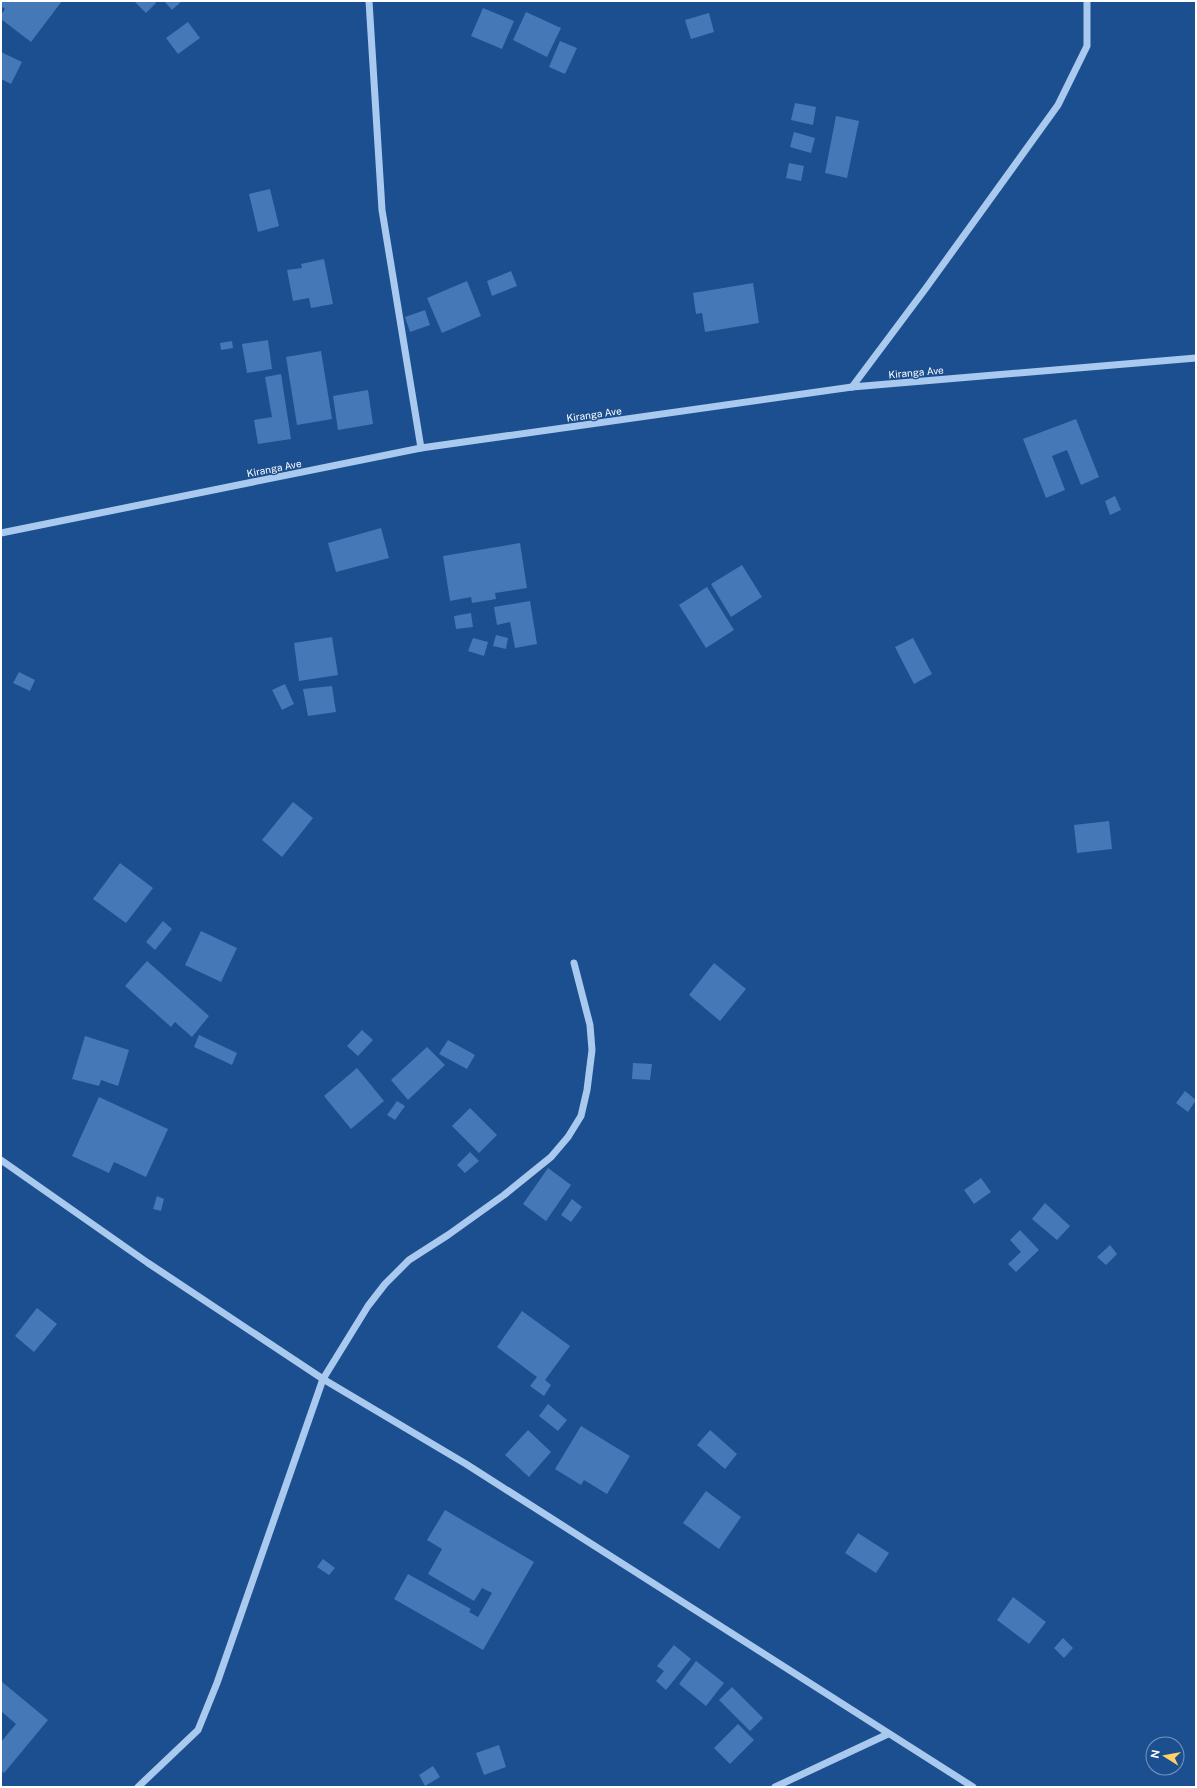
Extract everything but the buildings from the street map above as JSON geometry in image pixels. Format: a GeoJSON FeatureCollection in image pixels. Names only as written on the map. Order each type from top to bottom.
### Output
{"type":"FeatureCollection","features":[{"type":"Feature","properties":{"kind":"street"},"geometry":{"type":"LineString","coordinates":[[369,1],[382,210],[421,448]]}},
{"type":"Feature","properties":{"kind":"street"},"geometry":{"type":"LineString","coordinates":[[852,388],[1058,105],[1087,46],[1087,1]]}},
{"type":"Feature","properties":{"kind":"street","name":"Kiranga Ave"},"geometry":{"type":"LineString","coordinates":[[1,533],[421,448],[852,388],[1196,358]]}},
{"type":"Feature","properties":{"kind":"street"},"geometry":{"type":"LineString","coordinates":[[138,1787],[198,1730],[208,1706],[323,1380],[368,1306],[390,1279],[409,1260],[448,1235],[504,1195],[546,1161],[568,1137],[581,1116],[587,1090],[592,1050],[590,1025],[574,963]]}},
{"type":"Feature","properties":{"kind":"street"},"geometry":{"type":"LineString","coordinates":[[1,1160],[148,1263],[323,1380],[466,1464],[973,1787]]}},
{"type":"Feature","properties":{"kind":"street"},"geometry":{"type":"LineString","coordinates":[[775,1787],[888,1734]]}}]}
